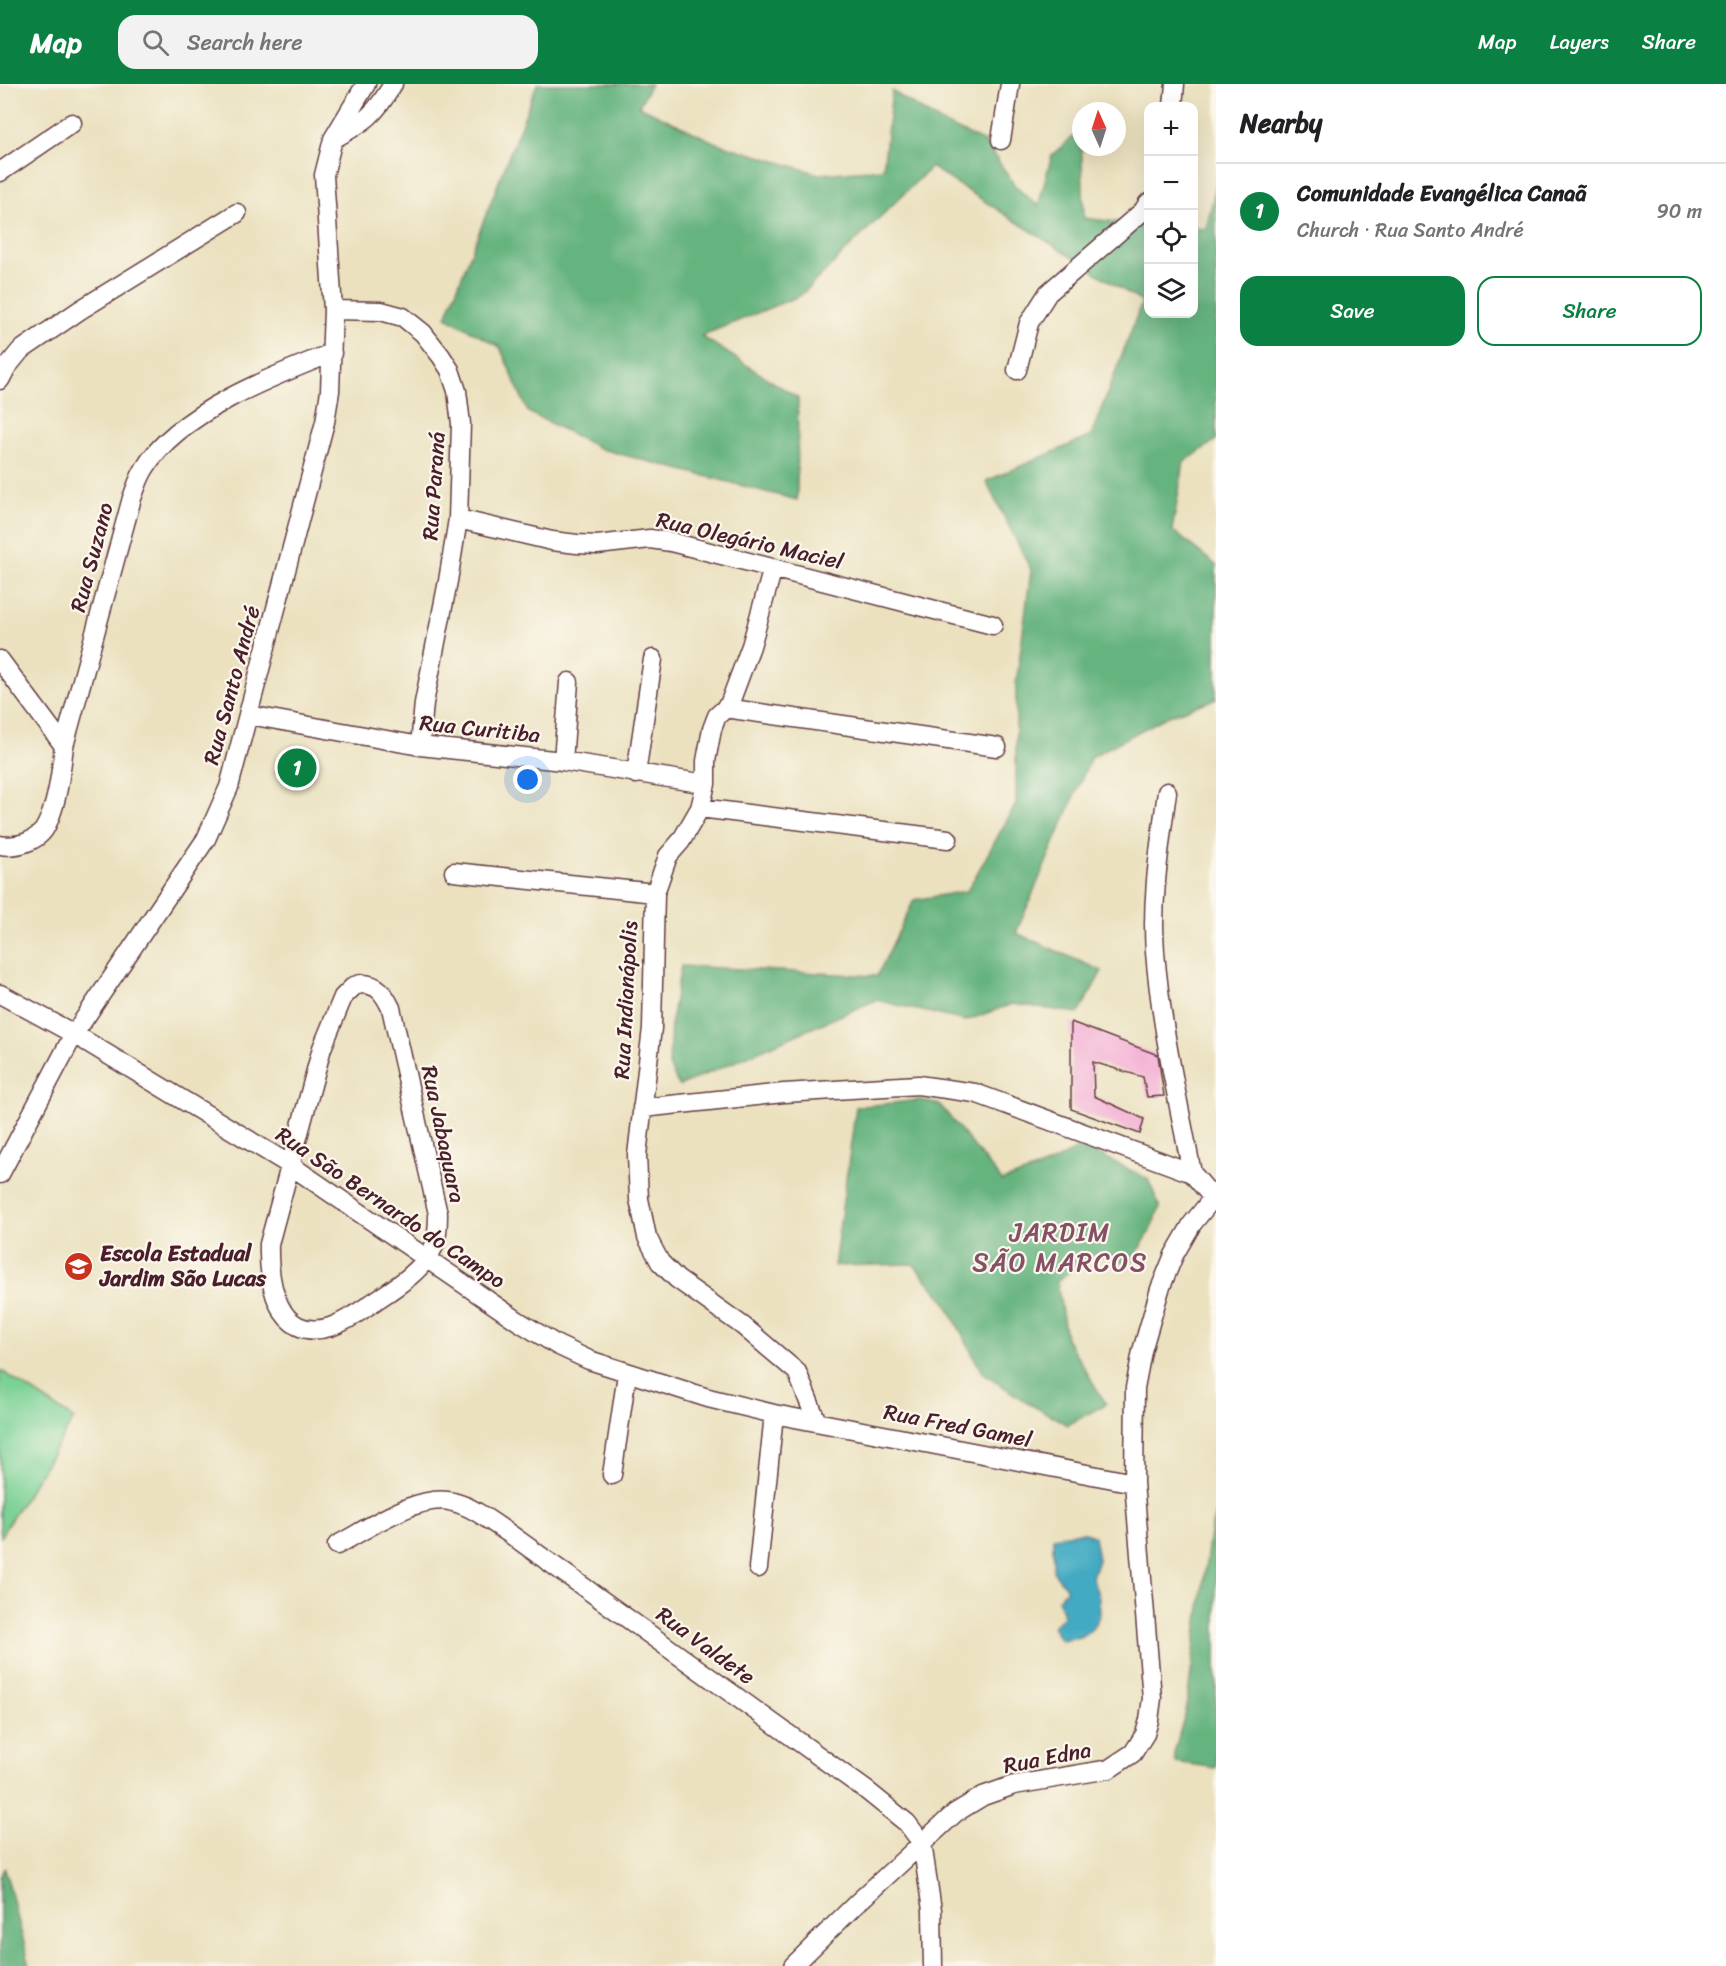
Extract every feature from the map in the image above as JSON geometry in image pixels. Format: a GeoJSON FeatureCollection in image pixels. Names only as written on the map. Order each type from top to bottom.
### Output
{"type":"FeatureCollection","features":[{"type":"Feature","properties":{"kind":"street","name":"Rua Santo André"},"geometry":{"type":"LineString","coordinates":[[1,1170],[74,1034],[206,838],[229,787],[325,422],[330,391],[333,310],[323,189],[326,159],[333,139],[366,84]]}},
{"type":"Feature","properties":{"kind":"street"},"geometry":{"type":"LineString","coordinates":[[333,139],[372,115],[381,105],[393,84]]}},
{"type":"Feature","properties":{"kind":"street"},"geometry":{"type":"LineString","coordinates":[[1001,140],[1010,84]]}},
{"type":"Feature","properties":{"kind":"street"},"geometry":{"type":"LineString","coordinates":[[1173,102],[1175,84]]}},
{"type":"Feature","properties":{"kind":"street"},"geometry":{"type":"LineString","coordinates":[[0,172],[72,123]]}},
{"type":"Feature","properties":{"kind":"street"},"geometry":{"type":"LineString","coordinates":[[1017,370],[1029,323],[1048,293],[1144,210]]}},
{"type":"Feature","properties":{"kind":"street"},"geometry":{"type":"LineString","coordinates":[[0,380],[20,351],[80,310],[237,213]]}},
{"type":"Feature","properties":{"kind":"street","name":"Rua Paraná"},"geometry":{"type":"LineString","coordinates":[[333,310],[381,310],[403,317],[423,333],[441,356],[450,370],[457,391],[461,424],[458,519],[424,703],[420,746]]}},
{"type":"Feature","properties":{"kind":"street","name":"Rua Suzano"},"geometry":{"type":"LineString","coordinates":[[0,845],[10,847],[31,841],[47,825],[59,780],[64,746],[132,498],[145,468],[162,446],[188,423],[234,396],[332,352]]}},
{"type":"Feature","properties":{"kind":"street","name":"Rua Olegário Maciel"},"geometry":{"type":"LineString","coordinates":[[458,519],[552,541],[577,544],[597,545],[650,538],[671,542],[993,625]]}},
{"type":"Feature","properties":{"kind":"street","name":"Rua Indianápolis"},"geometry":{"type":"LineString","coordinates":[[773,568],[751,646],[729,705],[717,716],[712,729],[706,761],[706,784],[700,808],[681,841],[668,856],[655,893],[652,1028],[637,1155],[639,1199],[647,1237],[660,1262],[677,1279],[743,1326],[798,1372],[817,1422]]}},
{"type":"Feature","properties":{"kind":"street"},"geometry":{"type":"LineString","coordinates":[[636,774],[653,659]]}},
{"type":"Feature","properties":{"kind":"street"},"geometry":{"type":"LineString","coordinates":[[0,660],[64,746]]}},
{"type":"Feature","properties":{"kind":"street"},"geometry":{"type":"LineString","coordinates":[[563,761],[569,682]]}},
{"type":"Feature","properties":{"kind":"street"},"geometry":{"type":"LineString","coordinates":[[725,708],[997,747]]}},
{"type":"Feature","properties":{"kind":"street","name":"Rua Curitiba"},"geometry":{"type":"LineString","coordinates":[[249,715],[420,746],[563,761],[706,784]]}},
{"type":"Feature","properties":{"kind":"street"},"geometry":{"type":"LineString","coordinates":[[1167,792],[1155,889],[1155,950],[1163,1017],[1192,1173]]}},
{"type":"Feature","properties":{"kind":"street"},"geometry":{"type":"LineString","coordinates":[[700,808],[948,838]]}},
{"type":"Feature","properties":{"kind":"street"},"geometry":{"type":"LineString","coordinates":[[454,872],[655,893]]}},
{"type":"Feature","properties":{"kind":"street","name":"Rua Jabaquara"},"geometry":{"type":"LineString","coordinates":[[361,984],[376,987],[383,992],[394,1019],[438,1214],[435,1245],[426,1260],[400,1285],[346,1320],[329,1327],[314,1329],[300,1326],[283,1314],[272,1289],[268,1267],[269,1244],[322,1048],[343,997],[354,986],[361,984]]}},
{"type":"Feature","properties":{"kind":"street","name":"Rua São Bernardo do Campo"},"geometry":{"type":"LineString","coordinates":[[0,994],[74,1034],[290,1166],[426,1260],[557,1345],[627,1374],[708,1398],[774,1414]]}},
{"type":"Feature","properties":{"kind":"street"},"geometry":{"type":"LineString","coordinates":[[642,1108],[784,1093],[918,1085],[975,1093],[1192,1173],[1214,1197]]}},
{"type":"Feature","properties":{"kind":"street","name":"Rua Edna"},"geometry":{"type":"LineString","coordinates":[[793,1966],[856,1904],[955,1813],[983,1796],[1014,1785],[1109,1769],[1133,1753],[1145,1734],[1152,1698],[1134,1484],[1135,1388],[1142,1351],[1160,1288],[1174,1255],[1192,1224],[1214,1197]]}},
{"type":"Feature","properties":{"kind":"street"},"geometry":{"type":"LineString","coordinates":[[612,1475],[627,1374]]}},
{"type":"Feature","properties":{"kind":"street"},"geometry":{"type":"LineString","coordinates":[[758,1568],[774,1414]]}},
{"type":"Feature","properties":{"kind":"street","name":"Rua Fred Gamel"},"geometry":{"type":"LineString","coordinates":[[774,1414],[1134,1484]]}},
{"type":"Feature","properties":{"kind":"street","name":"Rua Valdete"},"geometry":{"type":"LineString","coordinates":[[337,1545],[406,1509],[432,1501],[451,1501],[474,1510],[880,1800],[908,1823],[922,1843],[932,1910],[933,1966]]}},
{"type":"Feature","properties":{"kind":"green space"},"geometry":{"type":"Polygon","coordinates":[[[537,84],[651,84],[639,106],[716,143],[819,174],[883,169],[892,91],[942,123],[985,142],[1016,187],[1038,206],[1052,155],[1072,138],[1072,156],[1082,156],[1084,218],[1144,226],[1144,318],[1198,318],[1198,228],[1206,229],[1216,185],[1216,440],[1184,462],[1172,530],[1216,565],[1216,699],[1168,716],[1091,757],[1016,933],[1102,971],[1079,1013],[1012,1004],[965,1021],[876,1000],[679,1086],[669,1066],[671,1021],[681,966],[877,976],[914,900],[967,891],[1016,804],[1016,685],[1031,570],[986,481],[1091,436],[1142,302],[931,167],[801,295],[701,336],[798,398],[797,500],[601,449],[528,412],[500,347],[446,317],[537,84]]]}},
{"type":"Feature","properties":{"kind":"green space"},"geometry":{"type":"Polygon","coordinates":[[[920,1100],[940,1105],[1002,1181],[1045,1166],[1083,1146],[1148,1179],[1160,1207],[1149,1233],[1130,1264],[1094,1254],[1057,1281],[1066,1338],[1106,1404],[1068,1425],[1026,1402],[981,1371],[945,1301],[913,1264],[834,1266],[856,1107],[920,1100]]]}},
{"type":"Feature","properties":{"kind":"green space"},"geometry":{"type":"Polygon","coordinates":[[[0,1370],[74,1419],[0,1537],[0,1370]]]}},
{"type":"Feature","properties":{"kind":"green space"},"geometry":{"type":"Polygon","coordinates":[[[1216,1510],[1216,1768],[1175,1762],[1174,1753],[1186,1710],[1210,1533],[1216,1510]]]}},
{"type":"Feature","properties":{"kind":"green space"},"geometry":{"type":"Polygon","coordinates":[[[5,1869],[30,1966],[0,1966],[0,1877],[5,1869]]]}},
{"type":"Feature","properties":{"kind":"water"},"geometry":{"type":"Polygon","coordinates":[[[1086,1533],[1094,1536],[1098,1560],[1092,1577],[1099,1598],[1100,1614],[1092,1629],[1080,1637],[1061,1640],[1052,1627],[1064,1616],[1058,1599],[1067,1589],[1053,1571],[1053,1537],[1086,1533]]]}},
{"type":"Feature","properties":{"kind":"building"},"geometry":{"type":"Polygon","coordinates":[[[282,756],[317,762],[313,780],[277,774],[282,756]]]}},
{"type":"Feature","properties":{"kind":"building"},"geometry":{"type":"Polygon","coordinates":[[[1071,1022],[1158,1055],[1164,1096],[1147,1097],[1143,1077],[1093,1062],[1094,1096],[1144,1119],[1140,1134],[1071,1109],[1071,1022]]]}},
{"type":"Feature","properties":{"kind":"place","name":"Comunidade Evangélica Canaã"},"geometry":{"type":"Point","coordinates":[297,768]}},
{"type":"Feature","properties":{"kind":"place","name":"Escola Estadual Jardim São Lucas"},"geometry":{"type":"Point","coordinates":[79,1266]}},
{"type":"Feature","properties":{"kind":"district","name":"JARDIM SÃO MARCOS"},"geometry":{"type":"Point","coordinates":[1060,1247]}}]}
